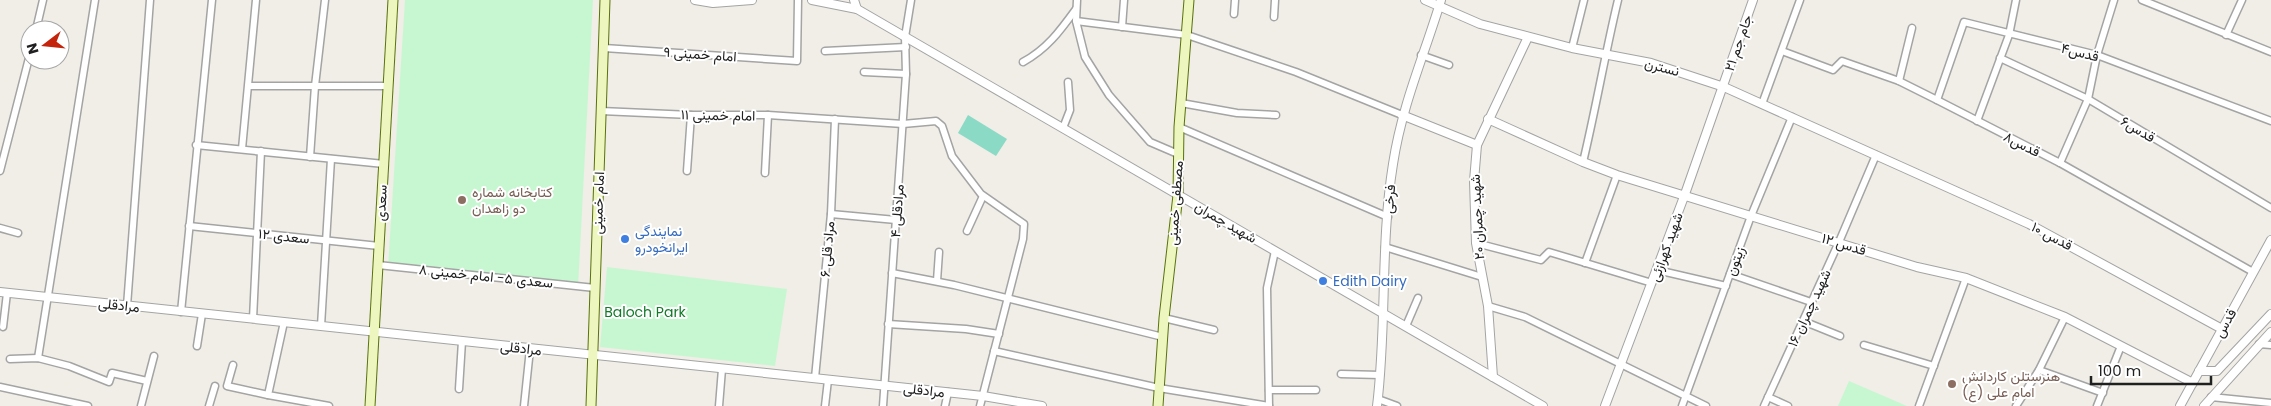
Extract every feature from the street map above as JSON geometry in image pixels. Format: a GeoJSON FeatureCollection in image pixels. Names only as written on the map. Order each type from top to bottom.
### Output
{"type":"FeatureCollection","features":[{"type":"Feature","properties":{"kind":"main road","name":"سعدی"},"geometry":{"type":"LineString","coordinates":[[370,406],[393,0]]}},
{"type":"Feature","properties":{"kind":"main road","name":"امام خمینی"},"geometry":{"type":"LineString","coordinates":[[591,406],[605,0]]}},
{"type":"Feature","properties":{"kind":"main road","name":"مصطفی خمینی"},"geometry":{"type":"LineString","coordinates":[[1158,406],[1164,318],[1178,194],[1179,127],[1189,0]]}},
{"type":"Feature","properties":{"kind":"street"},"geometry":{"type":"LineString","coordinates":[[38,20],[43,0]]}},
{"type":"Feature","properties":{"kind":"street"},"geometry":{"type":"LineString","coordinates":[[38,358],[95,0]]}},
{"type":"Feature","properties":{"kind":"street"},"geometry":{"type":"LineString","coordinates":[[128,306],[150,0]]}},
{"type":"Feature","properties":{"kind":"street"},"geometry":{"type":"LineString","coordinates":[[181,312],[196,145],[212,0]]}},
{"type":"Feature","properties":{"kind":"street"},"geometry":{"type":"LineString","coordinates":[[242,149],[256,0]]}},
{"type":"Feature","properties":{"kind":"street"},"geometry":{"type":"LineString","coordinates":[[310,157],[315,86],[325,0]]}},
{"type":"Feature","properties":{"kind":"street"},"geometry":{"type":"LineString","coordinates":[[695,0],[713,3],[752,0]]}},
{"type":"Feature","properties":{"kind":"street","name":"امام خمینی ۹"},"geometry":{"type":"LineString","coordinates":[[604,48],[797,61],[798,0]]}},
{"type":"Feature","properties":{"kind":"street","name":"شهید چمران"},"geometry":{"type":"LineString","coordinates":[[812,0],[857,9],[1543,406]]}},
{"type":"Feature","properties":{"kind":"street"},"geometry":{"type":"LineString","coordinates":[[854,0],[857,9]]}},
{"type":"Feature","properties":{"kind":"street"},"geometry":{"type":"LineString","coordinates":[[857,9],[860,0]]}},
{"type":"Feature","properties":{"kind":"street","name":"مرادقلی ۴"},"geometry":{"type":"LineString","coordinates":[[884,406],[906,74],[906,37],[911,0]]}},
{"type":"Feature","properties":{"kind":"street"},"geometry":{"type":"LineString","coordinates":[[1077,0],[1076,21],[1085,56],[1109,95],[1150,142],[1178,154]]}},
{"type":"Feature","properties":{"kind":"street"},"geometry":{"type":"LineString","coordinates":[[1122,27],[1124,0]]}},
{"type":"Feature","properties":{"kind":"street"},"geometry":{"type":"LineString","coordinates":[[1234,14],[1235,0]]}},
{"type":"Feature","properties":{"kind":"street"},"geometry":{"type":"LineString","coordinates":[[1274,17],[1275,0]]}},
{"type":"Feature","properties":{"kind":"street","name":"نسترن"},"geometry":{"type":"LineString","coordinates":[[1425,0],[1440,3],[1480,24],[1572,48],[1651,63],[1724,87],[1876,155]]}},
{"type":"Feature","properties":{"kind":"street"},"geometry":{"type":"LineString","coordinates":[[1572,48],[1584,0]]}},
{"type":"Feature","properties":{"kind":"street"},"geometry":{"type":"LineString","coordinates":[[1583,162],[1594,118],[1604,54],[1618,0]]}},
{"type":"Feature","properties":{"kind":"street","name":"جام جم ۲۱"},"geometry":{"type":"LineString","coordinates":[[1724,87],[1753,0]]}},
{"type":"Feature","properties":{"kind":"street"},"geometry":{"type":"LineString","coordinates":[[1762,104],[1800,0]]}},
{"type":"Feature","properties":{"kind":"street"},"geometry":{"type":"LineString","coordinates":[[1977,121],[2010,35],[2016,0]]}},
{"type":"Feature","properties":{"kind":"street"},"geometry":{"type":"LineString","coordinates":[[2060,163],[2088,99],[2097,55],[2114,0]]}},
{"type":"Feature","properties":{"kind":"street"},"geometry":{"type":"LineString","coordinates":[[2142,0],[2271,52]]}},
{"type":"Feature","properties":{"kind":"street"},"geometry":{"type":"LineString","coordinates":[[2226,35],[2242,0]]}},
{"type":"Feature","properties":{"kind":"street","name":"فرخی"},"geometry":{"type":"LineString","coordinates":[[1378,402],[1385,247],[1392,164],[1402,115],[1440,3]]}},
{"type":"Feature","properties":{"kind":"street"},"geometry":{"type":"LineString","coordinates":[[1022,62],[1039,53],[1058,35],[1077,8]]}},
{"type":"Feature","properties":{"kind":"street"},"geometry":{"type":"LineString","coordinates":[[1076,21],[1187,35],[1296,72],[1477,145]]}},
{"type":"Feature","properties":{"kind":"street","name":"قدس۴"},"geometry":{"type":"LineString","coordinates":[[1937,100],[1964,22],[2010,35],[2097,55],[2271,121]]}},
{"type":"Feature","properties":{"kind":"street"},"geometry":{"type":"LineString","coordinates":[[1899,81],[1912,28]]}},
{"type":"Feature","properties":{"kind":"street","name":"شهید چمران ۲۰"},"geometry":{"type":"LineString","coordinates":[[1493,377],[1488,306],[1476,242],[1474,181],[1477,145],[1528,37]]}},
{"type":"Feature","properties":{"kind":"street"},"geometry":{"type":"LineString","coordinates":[[824,50],[906,47]]}},
{"type":"Feature","properties":{"kind":"street","name":"قدس۸"},"geometry":{"type":"LineString","coordinates":[[1782,51],[1833,70],[1842,61],[1899,81],[2060,163],[2253,272]]}},
{"type":"Feature","properties":{"kind":"street"},"geometry":{"type":"LineString","coordinates":[[1421,55],[1449,64]]}},
{"type":"Feature","properties":{"kind":"street","name":"قدس۶"},"geometry":{"type":"LineString","coordinates":[[2000,58],[2088,99],[2271,208]]}},
{"type":"Feature","properties":{"kind":"street"},"geometry":{"type":"LineString","coordinates":[[0,171],[26,70]]}},
{"type":"Feature","properties":{"kind":"street"},"geometry":{"type":"LineString","coordinates":[[864,72],[906,74]]}},
{"type":"Feature","properties":{"kind":"street"},"geometry":{"type":"LineString","coordinates":[[1063,128],[1070,110],[1068,82]]}},
{"type":"Feature","properties":{"kind":"street"},"geometry":{"type":"LineString","coordinates":[[249,86],[388,86]]}},
{"type":"Feature","properties":{"kind":"street","name":"شهید کهرازئی"},"geometry":{"type":"LineString","coordinates":[[1605,406],[1686,194],[1724,87]]}},
{"type":"Feature","properties":{"kind":"street"},"geometry":{"type":"LineString","coordinates":[[1181,103],[1237,113],[1276,115]]}},
{"type":"Feature","properties":{"kind":"street","name":"امام خمینی ۱۱"},"geometry":{"type":"LineString","coordinates":[[601,111],[691,115],[768,115],[903,124],[936,121],[942,126],[952,156],[983,196],[1024,224],[1023,238],[1008,299]]}},
{"type":"Feature","properties":{"kind":"street"},"geometry":{"type":"LineString","coordinates":[[687,171],[691,115]]}},
{"type":"Feature","properties":{"kind":"street"},"geometry":{"type":"LineString","coordinates":[[765,173],[768,115]]}},
{"type":"Feature","properties":{"kind":"street","name":"زیتون"},"geometry":{"type":"LineString","coordinates":[[1682,406],[1751,216],[1792,117]]}},
{"type":"Feature","properties":{"kind":"street","name":"مراد قلی ۶"},"geometry":{"type":"LineString","coordinates":[[815,378],[831,214],[835,119]]}},
{"type":"Feature","properties":{"kind":"street","name":"قدس ۱۲"},"geometry":{"type":"LineString","coordinates":[[1488,119],[1583,162],[1617,175],[1686,194],[1917,267],[1966,278],[2065,317],[2193,383]]}},
{"type":"Feature","properties":{"kind":"street"},"geometry":{"type":"LineString","coordinates":[[1179,127],[1388,217]]}},
{"type":"Feature","properties":{"kind":"street"},"geometry":{"type":"LineString","coordinates":[[196,145],[384,164]]}},
{"type":"Feature","properties":{"kind":"street"},"geometry":{"type":"LineString","coordinates":[[253,319],[261,152]]}},
{"type":"Feature","properties":{"kind":"street","name":"شهید چمران ۱۶"},"geometry":{"type":"LineString","coordinates":[[1764,406],[1839,242],[1876,155]]}},
{"type":"Feature","properties":{"kind":"street","name":"قدس ۱۰"},"geometry":{"type":"LineString","coordinates":[[1876,155],[2029,224],[2222,329]]}},
{"type":"Feature","properties":{"kind":"street"},"geometry":{"type":"LineString","coordinates":[[321,326],[331,159]]}},
{"type":"Feature","properties":{"kind":"street"},"geometry":{"type":"LineString","coordinates":[[1585,263],[1617,175]]}},
{"type":"Feature","properties":{"kind":"street"},"geometry":{"type":"LineString","coordinates":[[967,231],[983,196]]}},
{"type":"Feature","properties":{"kind":"street"},"geometry":{"type":"LineString","coordinates":[[831,214],[896,220]]}},
{"type":"Feature","properties":{"kind":"street","name":"سعدی ۱۲"},"geometry":{"type":"LineString","coordinates":[[189,226],[379,246]]}},
{"type":"Feature","properties":{"kind":"street"},"geometry":{"type":"LineString","coordinates":[[0,228],[18,233]]}},
{"type":"Feature","properties":{"kind":"street","name":"قدس"},"geometry":{"type":"LineString","coordinates":[[2180,406],[2271,240]]}},
{"type":"Feature","properties":{"kind":"street"},"geometry":{"type":"LineString","coordinates":[[1476,242],[1541,260],[1549,252],[1652,283]]}},
{"type":"Feature","properties":{"kind":"street"},"geometry":{"type":"LineString","coordinates":[[1385,247],[1482,277]]}},
{"type":"Feature","properties":{"kind":"street"},"geometry":{"type":"LineString","coordinates":[[994,351],[1159,388],[1269,406],[1267,288],[1275,251]]}},
{"type":"Feature","properties":{"kind":"street"},"geometry":{"type":"LineString","coordinates":[[937,281],[939,252]]}},
{"type":"Feature","properties":{"kind":"street","name":"سعدی ۵- امام خمینی ۸"},"geometry":{"type":"LineString","coordinates":[[378,264],[595,288]]}},
{"type":"Feature","properties":{"kind":"street"},"geometry":{"type":"LineString","coordinates":[[1657,270],[1726,286]]}},
{"type":"Feature","properties":{"kind":"street"},"geometry":{"type":"LineString","coordinates":[[892,273],[937,281],[1163,337]]}},
{"type":"Feature","properties":{"kind":"street"},"geometry":{"type":"LineString","coordinates":[[1730,274],[1811,302]]}},
{"type":"Feature","properties":{"kind":"street"},"geometry":{"type":"LineString","coordinates":[[1919,406],[1966,278]]}},
{"type":"Feature","properties":{"kind":"street"},"geometry":{"type":"LineString","coordinates":[[3,327],[4,293]]}},
{"type":"Feature","properties":{"kind":"street","name":"مرادقلی"},"geometry":{"type":"LineString","coordinates":[[4,293],[948,392],[1042,406]]}},
{"type":"Feature","properties":{"kind":"street"},"geometry":{"type":"LineString","coordinates":[[1406,326],[1418,298]]}},
{"type":"Feature","properties":{"kind":"street"},"geometry":{"type":"LineString","coordinates":[[980,406],[1008,299]]}},
{"type":"Feature","properties":{"kind":"street"},"geometry":{"type":"LineString","coordinates":[[1488,306],[1525,317],[1706,406]]}},
{"type":"Feature","properties":{"kind":"street"},"geometry":{"type":"LineString","coordinates":[[197,346],[202,314]]}},
{"type":"Feature","properties":{"kind":"street"},"geometry":{"type":"LineString","coordinates":[[2199,371],[2217,371],[2271,314]]}},
{"type":"Feature","properties":{"kind":"street"},"geometry":{"type":"LineString","coordinates":[[2016,406],[2039,370],[2065,317]]}},
{"type":"Feature","properties":{"kind":"street"},"geometry":{"type":"LineString","coordinates":[[1164,318],[1214,330]]}},
{"type":"Feature","properties":{"kind":"street"},"geometry":{"type":"LineString","coordinates":[[1803,321],[1840,336]]}},
{"type":"Feature","properties":{"kind":"street"},"geometry":{"type":"LineString","coordinates":[[268,395],[284,322]]}},
{"type":"Feature","properties":{"kind":"street"},"geometry":{"type":"LineString","coordinates":[[888,324],[966,329],[999,334]]}},
{"type":"Feature","properties":{"kind":"street"},"geometry":{"type":"LineString","coordinates":[[2204,406],[2271,332]]}},
{"type":"Feature","properties":{"kind":"street"},"geometry":{"type":"LineString","coordinates":[[459,389],[462,342]]}},
{"type":"Feature","properties":{"kind":"street"},"geometry":{"type":"LineString","coordinates":[[2259,344],[2271,345]]}},
{"type":"Feature","properties":{"kind":"street"},"geometry":{"type":"LineString","coordinates":[[1864,345],[1934,366]]}},
{"type":"Feature","properties":{"kind":"street"},"geometry":{"type":"LineString","coordinates":[[2097,406],[2121,346]]}},
{"type":"Feature","properties":{"kind":"street"},"geometry":{"type":"LineString","coordinates":[[524,406],[530,349]]}},
{"type":"Feature","properties":{"kind":"street"},"geometry":{"type":"LineString","coordinates":[[141,406],[154,356]]}},
{"type":"Feature","properties":{"kind":"street"},"geometry":{"type":"LineString","coordinates":[[10,359],[38,358],[68,366],[109,382],[112,373],[147,381]]}},
{"type":"Feature","properties":{"kind":"street"},"geometry":{"type":"LineString","coordinates":[[233,364],[227,386],[329,406]]}},
{"type":"Feature","properties":{"kind":"street"},"geometry":{"type":"LineString","coordinates":[[719,406],[722,369]]}},
{"type":"Feature","properties":{"kind":"street"},"geometry":{"type":"LineString","coordinates":[[2039,370],[2102,393]]}},
{"type":"Feature","properties":{"kind":"street"},"geometry":{"type":"LineString","coordinates":[[1341,374],[1380,375]]}},
{"type":"Feature","properties":{"kind":"street"},"geometry":{"type":"LineString","coordinates":[[825,406],[828,380]]}},
{"type":"Feature","properties":{"kind":"street"},"geometry":{"type":"LineString","coordinates":[[209,406],[215,386]]}},
{"type":"Feature","properties":{"kind":"street"},"geometry":{"type":"LineString","coordinates":[[0,387],[88,406]]}},
{"type":"Feature","properties":{"kind":"street"},"geometry":{"type":"LineString","coordinates":[[1269,390],[1316,390]]}},
{"type":"Feature","properties":{"kind":"street"},"geometry":{"type":"LineString","coordinates":[[945,406],[948,392]]}},
{"type":"Feature","properties":{"kind":"street"},"geometry":{"type":"LineString","coordinates":[[1768,397],[1788,406]]}},
{"type":"Feature","properties":{"kind":"street"},"geometry":{"type":"LineString","coordinates":[[2211,397],[2271,403]]}},
{"type":"Feature","properties":{"kind":"street"},"geometry":{"type":"LineString","coordinates":[[1378,402],[1397,406]]}},
{"type":"Feature","properties":{"kind":"green space"},"geometry":{"type":"Polygon","coordinates":[[[405,0],[593,0],[578,288],[388,268],[405,0]]]}},
{"type":"Feature","properties":{"kind":"green space"},"geometry":{"type":"Polygon","coordinates":[[[968,115],[1007,139],[996,156],[958,133],[968,115]]]}},
{"type":"Feature","properties":{"kind":"green space","name":"Baloch Park"},"geometry":{"type":"Polygon","coordinates":[[[607,267],[787,289],[775,366],[600,347],[607,267]]]}},
{"type":"Feature","properties":{"kind":"green space"},"geometry":{"type":"Polygon","coordinates":[[[1849,381],[1907,406],[1838,406],[1849,381]]]}},
{"type":"Feature","properties":{"kind":"place","name":"کتابخانه شماره دو زاهدان"},"geometry":{"type":"Point","coordinates":[462,200]}},
{"type":"Feature","properties":{"kind":"place","name":"نمایندگی ایرانخودرو"},"geometry":{"type":"Point","coordinates":[625,239]}},
{"type":"Feature","properties":{"kind":"place","name":"Edith Dairy"},"geometry":{"type":"Point","coordinates":[1323,281]}},
{"type":"Feature","properties":{"kind":"place","name":"هنرستلن کاردانش امام علی (ع)"},"geometry":{"type":"Point","coordinates":[1952,384]}}]}
